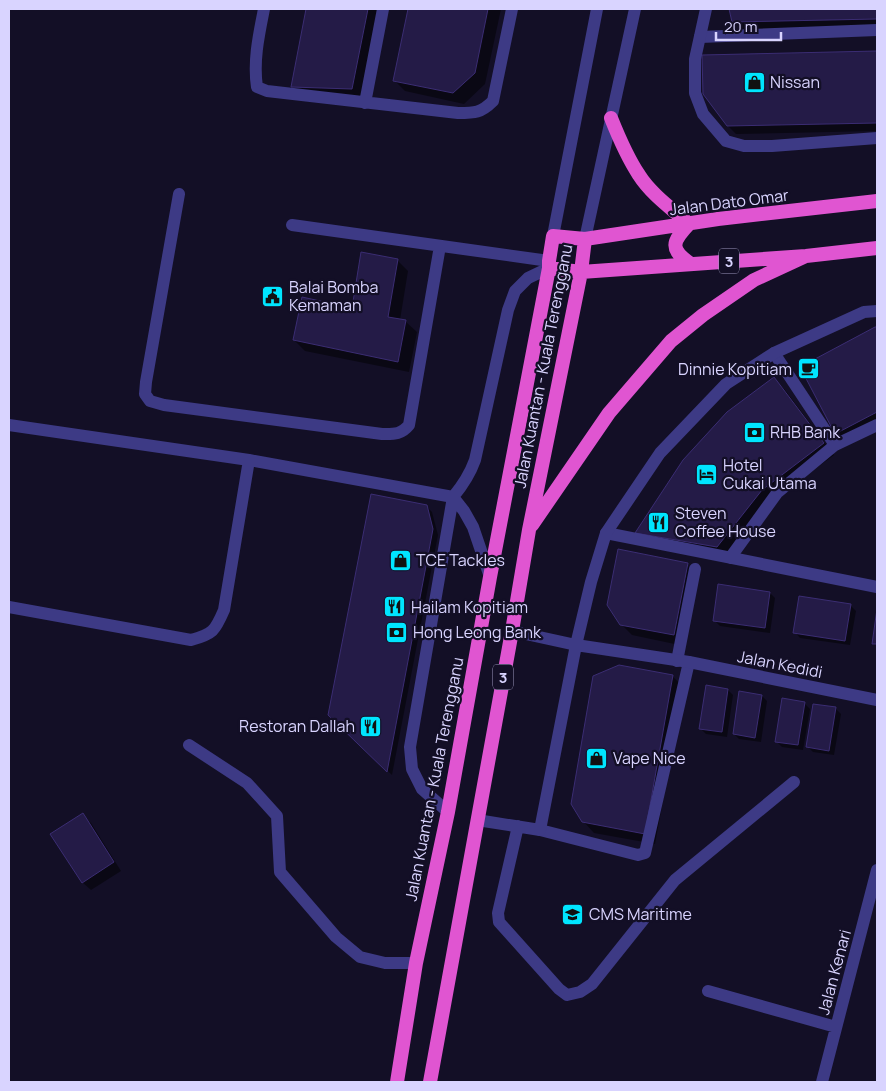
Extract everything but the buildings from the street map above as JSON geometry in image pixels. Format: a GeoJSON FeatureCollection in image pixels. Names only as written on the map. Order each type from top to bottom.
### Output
{"type":"FeatureCollection","features":[{"type":"Feature","properties":{"kind":"highway"},"geometry":{"type":"LineString","coordinates":[[611,118],[625,150],[640,176],[658,198],[690,224],[680,234],[676,242],[676,251],[680,257],[691,264]]}},
{"type":"Feature","properties":{"kind":"highway","name":"Jalan Dato Omar"},"geometry":{"type":"LineString","coordinates":[[585,239],[718,219],[877,202]]}},
{"type":"Feature","properties":{"kind":"highway","name":"Jalan Kuantan - Kuala Terengganu"},"geometry":{"type":"LineString","coordinates":[[397,1082],[416,963],[448,812],[553,236],[585,239],[529,530],[430,1082]]}},
{"type":"Feature","properties":{"kind":"highway","name":"3"},"geometry":{"type":"LineString","coordinates":[[549,264],[580,272],[806,256],[877,248]]}},
{"type":"Feature","properties":{"kind":"highway"},"geometry":{"type":"LineString","coordinates":[[529,530],[609,413],[672,341],[703,314],[754,280],[806,256]]}},
{"type":"Feature","properties":{"kind":"street"},"geometry":{"type":"LineString","coordinates":[[264,9],[257,40],[255,76],[258,87],[267,91],[458,113],[474,113],[485,109],[493,101],[512,9]]}},
{"type":"Feature","properties":{"kind":"street"},"geometry":{"type":"LineString","coordinates":[[365,103],[383,9]]}},
{"type":"Feature","properties":{"kind":"street"},"geometry":{"type":"LineString","coordinates":[[553,236],[597,9]]}},
{"type":"Feature","properties":{"kind":"street"},"geometry":{"type":"LineString","coordinates":[[585,239],[635,9]]}},
{"type":"Feature","properties":{"kind":"street"},"geometry":{"type":"LineString","coordinates":[[706,9],[695,59],[695,93],[703,114],[726,140],[744,146],[772,146],[877,138]]}},
{"type":"Feature","properties":{"kind":"street"},"geometry":{"type":"LineString","coordinates":[[700,37],[877,30]]}},
{"type":"Feature","properties":{"kind":"street"},"geometry":{"type":"LineString","coordinates":[[179,194],[145,394],[150,402],[164,405],[382,434],[404,431],[408,425],[440,246]]}},
{"type":"Feature","properties":{"kind":"street"},"geometry":{"type":"LineString","coordinates":[[292,225],[549,264]]}},
{"type":"Feature","properties":{"kind":"street"},"geometry":{"type":"LineString","coordinates":[[448,812],[422,789],[412,769],[410,747],[453,497],[470,473],[475,460],[508,310],[515,291],[528,278],[549,264]]}},
{"type":"Feature","properties":{"kind":"street"},"geometry":{"type":"LineString","coordinates":[[540,830],[576,645],[591,582],[606,534],[660,453],[726,384],[774,353],[864,312],[877,311]]}},
{"type":"Feature","properties":{"kind":"street"},"geometry":{"type":"LineString","coordinates":[[774,353],[835,445]]}},
{"type":"Feature","properties":{"kind":"street"},"geometry":{"type":"LineString","coordinates":[[9,425],[249,460],[453,497],[473,527],[490,577]]}},
{"type":"Feature","properties":{"kind":"street"},"geometry":{"type":"LineString","coordinates":[[730,558],[777,493],[835,445],[877,425]]}},
{"type":"Feature","properties":{"kind":"street"},"geometry":{"type":"LineString","coordinates":[[9,607],[191,640],[206,636],[217,626],[224,610],[249,460]]}},
{"type":"Feature","properties":{"kind":"street"},"geometry":{"type":"LineString","coordinates":[[606,534],[877,587]]}},
{"type":"Feature","properties":{"kind":"street"},"geometry":{"type":"LineString","coordinates":[[477,820],[540,830],[638,855],[645,853],[683,662],[695,569]]}},
{"type":"Feature","properties":{"kind":"street","name":"Jalan Kedidi"},"geometry":{"type":"LineString","coordinates":[[512,631],[576,645],[683,662],[877,700]]}},
{"type":"Feature","properties":{"kind":"street"},"geometry":{"type":"LineString","coordinates":[[189,745],[246,783],[277,816],[280,872],[336,937],[360,957],[385,962],[416,963]]}},
{"type":"Feature","properties":{"kind":"street"},"geometry":{"type":"LineString","coordinates":[[518,826],[498,912],[499,922],[559,989],[567,995],[580,992],[592,984],[675,880],[794,782]]}},
{"type":"Feature","properties":{"kind":"street","name":"Jalan Kenari"},"geometry":{"type":"LineString","coordinates":[[822,1082],[877,870]]}},
{"type":"Feature","properties":{"kind":"street"},"geometry":{"type":"LineString","coordinates":[[708,991],[836,1026]]}},
{"type":"Feature","properties":{"kind":"place","name":"Nissan"},"geometry":{"type":"Point","coordinates":[754,82]}},
{"type":"Feature","properties":{"kind":"place","name":"Balai Bomba Kemaman"},"geometry":{"type":"Point","coordinates":[273,296]}},
{"type":"Feature","properties":{"kind":"place","name":"Dinnie Kopitiam"},"geometry":{"type":"Point","coordinates":[808,369]}},
{"type":"Feature","properties":{"kind":"place","name":"RHB Bank"},"geometry":{"type":"Point","coordinates":[754,432]}},
{"type":"Feature","properties":{"kind":"place","name":"Hotel Cukai Utama"},"geometry":{"type":"Point","coordinates":[707,474]}},
{"type":"Feature","properties":{"kind":"place","name":"Steven Coffee House"},"geometry":{"type":"Point","coordinates":[659,522]}},
{"type":"Feature","properties":{"kind":"place","name":"TCE Tackles"},"geometry":{"type":"Point","coordinates":[400,560]}},
{"type":"Feature","properties":{"kind":"place","name":"Hailam Kopitiam"},"geometry":{"type":"Point","coordinates":[395,607]}},
{"type":"Feature","properties":{"kind":"place","name":"Hong Leong Bank"},"geometry":{"type":"Point","coordinates":[397,632]}},
{"type":"Feature","properties":{"kind":"place","name":"Restoran Dallah"},"geometry":{"type":"Point","coordinates":[371,726]}},
{"type":"Feature","properties":{"kind":"place","name":"Vape Nice"},"geometry":{"type":"Point","coordinates":[597,758]}},
{"type":"Feature","properties":{"kind":"place","name":"CMS Maritime"},"geometry":{"type":"Point","coordinates":[573,914]}}]}
